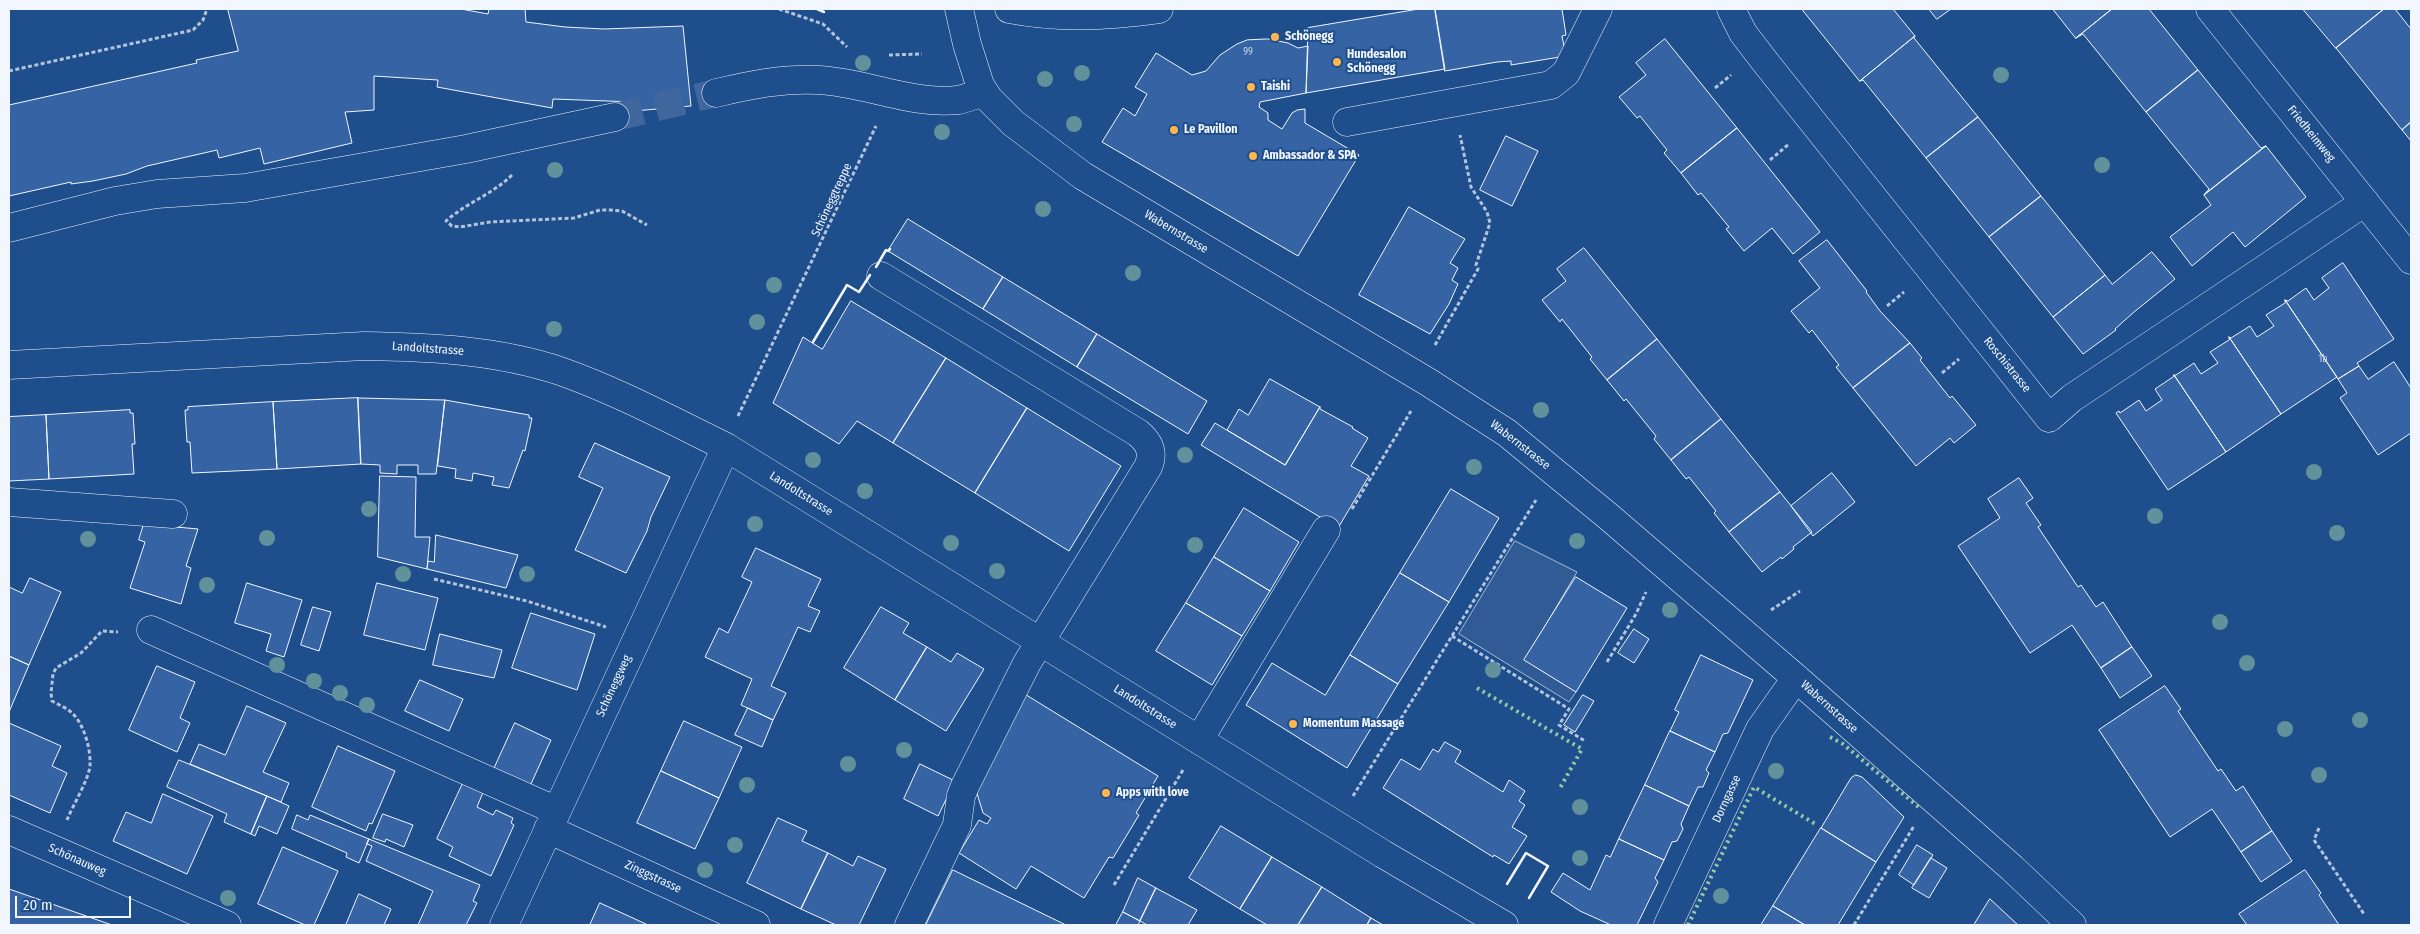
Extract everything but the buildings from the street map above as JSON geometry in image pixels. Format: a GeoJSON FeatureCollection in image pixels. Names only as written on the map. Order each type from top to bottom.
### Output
{"type":"FeatureCollection","features":[{"type":"Feature","properties":{"kind":"street","name":"Wabernstrasse"},"geometry":{"type":"LineString","coordinates":[[959,9],[972,61],[984,92],[1013,123],[1084,176],[1290,298],[1502,430],[1609,517],[1796,678],[2012,868],[2072,925]]}},
{"type":"Feature","properties":{"kind":"street"},"geometry":{"type":"LineString","coordinates":[[1009,9],[1039,14],[1085,17],[1159,9]]}},
{"type":"Feature","properties":{"kind":"street"},"geometry":{"type":"LineString","coordinates":[[1347,122],[1546,87],[1556,82],[1566,73],[1598,9]]}},
{"type":"Feature","properties":{"kind":"street","name":"Roschistrasse"},"geometry":{"type":"LineString","coordinates":[[1731,9],[1743,33],[1766,63],[2049,418],[2072,398],[2365,202]]}},
{"type":"Feature","properties":{"kind":"street","name":"Friedheimweg"},"geometry":{"type":"LineString","coordinates":[[2210,9],[2411,260]]}},
{"type":"Feature","properties":{"kind":"street"},"geometry":{"type":"LineString","coordinates":[[716,93],[779,80],[819,80],[857,84],[928,98],[958,100],[984,92]]}},
{"type":"Feature","properties":{"kind":"street"},"geometry":{"type":"LineString","coordinates":[[9,228],[115,201],[157,194],[245,188],[466,149],[615,117]]}},
{"type":"Feature","properties":{"kind":"street"},"geometry":{"type":"LineString","coordinates":[[881,276],[1138,433],[1150,446],[1152,455],[1148,467],[1040,642],[965,786],[961,796],[957,826],[909,925]]}},
{"type":"Feature","properties":{"kind":"street","name":"Landoltstrasse"},"geometry":{"type":"LineString","coordinates":[[9,365],[364,346],[421,346],[496,356],[559,371],[640,404],[730,435],[1040,642],[1383,854],[1504,925]]}},
{"type":"Feature","properties":{"kind":"street","name":"Schöneggweg"},"geometry":{"type":"LineString","coordinates":[[504,925],[730,435]]}},
{"type":"Feature","properties":{"kind":"street"},"geometry":{"type":"LineString","coordinates":[[9,502],[173,514]]}},
{"type":"Feature","properties":{"kind":"street"},"geometry":{"type":"LineString","coordinates":[[1199,740],[1326,530]]}},
{"type":"Feature","properties":{"kind":"street","name":"Zinggstrasse"},"geometry":{"type":"LineString","coordinates":[[151,630],[553,820],[756,925]]}},
{"type":"Feature","properties":{"kind":"street","name":"Dorngasse"},"geometry":{"type":"LineString","coordinates":[[1668,925],[1760,729],[1796,678]]}},
{"type":"Feature","properties":{"kind":"street","name":"Schönauweg"},"geometry":{"type":"LineString","coordinates":[[9,830],[227,925]]}},
{"type":"Feature","properties":{"kind":"path"},"geometry":{"type":"LineString","coordinates":[[9,71],[193,30],[203,20],[207,9]]}},
{"type":"Feature","properties":{"kind":"path"},"geometry":{"type":"LineString","coordinates":[[779,9],[823,24],[846,46],[853,48]]}},
{"type":"Feature","properties":{"kind":"path"},"geometry":{"type":"LineString","coordinates":[[885,56],[922,54]]}},
{"type":"Feature","properties":{"kind":"path"},"geometry":{"type":"LineString","coordinates":[[1715,88],[1736,71]]}},
{"type":"Feature","properties":{"kind":"path"},"geometry":{"type":"LineString","coordinates":[[1431,352],[1478,269],[1476,266],[1490,223],[1487,212],[1471,187],[1453,103]]}},
{"type":"Feature","properties":{"kind":"path","name":"Schöneggtreppe"},"geometry":{"type":"LineString","coordinates":[[730,435],[879,119]]}},
{"type":"Feature","properties":{"kind":"path"},"geometry":{"type":"LineString","coordinates":[[1770,160],[1792,142]]}},
{"type":"Feature","properties":{"kind":"path"},"geometry":{"type":"LineString","coordinates":[[515,172],[502,185],[456,212],[446,222],[452,226],[460,227],[490,222],[574,218],[600,210],[611,210],[622,212],[647,225]]}},
{"type":"Feature","properties":{"kind":"path"},"geometry":{"type":"LineString","coordinates":[[1887,306],[1909,288]]}},
{"type":"Feature","properties":{"kind":"path"},"geometry":{"type":"LineString","coordinates":[[1371,477],[1415,405]]}},
{"type":"Feature","properties":{"kind":"path"},"geometry":{"type":"LineString","coordinates":[[1350,801],[1536,499]]}},
{"type":"Feature","properties":{"kind":"path"},"geometry":{"type":"LineString","coordinates":[[434,579],[527,601],[637,637]]}},
{"type":"Feature","properties":{"kind":"path"},"geometry":{"type":"LineString","coordinates":[[1607,662],[1636,614],[1650,584]]}},
{"type":"Feature","properties":{"kind":"path"},"geometry":{"type":"LineString","coordinates":[[1770,611],[1800,591]]}},
{"type":"Feature","properties":{"kind":"path"},"geometry":{"type":"LineString","coordinates":[[54,850],[90,767],[84,733],[78,719],[70,711],[52,701],[53,674],[56,668],[81,653],[102,631],[122,632]]}},
{"type":"Feature","properties":{"kind":"path"},"geometry":{"type":"LineString","coordinates":[[1452,636],[1569,709],[1559,725],[1585,741]]}},
{"type":"Feature","properties":{"kind":"path"},"geometry":{"type":"LineString","coordinates":[[1114,885],[1184,770]]}},
{"type":"Feature","properties":{"kind":"path"},"geometry":{"type":"LineString","coordinates":[[1854,925],[1913,828]]}},
{"type":"Feature","properties":{"kind":"path"},"geometry":{"type":"LineString","coordinates":[[2319,828],[2314,840],[2364,914]]}},
{"type":"Feature","properties":{"kind":"shaded area"},"geometry":{"type":"Polygon","coordinates":[[[1515,541],[1577,572],[1525,660],[1576,692],[1569,702],[1459,634],[1515,541]]]}},
{"type":"Feature","properties":{"kind":"tunnel"},"geometry":{"type":"LineString","coordinates":[[615,117],[716,93]]}},
{"type":"Feature","properties":{"kind":"hedge"},"geometry":{"type":"LineString","coordinates":[[1477,688],[1582,749],[1560,788]]}},
{"type":"Feature","properties":{"kind":"hedge"},"geometry":{"type":"LineString","coordinates":[[1830,737],[1843,744],[1921,809]]}},
{"type":"Feature","properties":{"kind":"hedge"},"geometry":{"type":"LineString","coordinates":[[1688,925],[1754,787],[1817,825]]}},
{"type":"Feature","properties":{"kind":"wall"},"geometry":{"type":"LineString","coordinates":[[817,9],[824,12]]}},
{"type":"Feature","properties":{"kind":"wall"},"geometry":{"type":"LineString","coordinates":[[876,267],[886,250],[890,249]]}},
{"type":"Feature","properties":{"kind":"wall"},"geometry":{"type":"LineString","coordinates":[[813,342],[847,285],[859,292],[870,275]]}},
{"type":"Feature","properties":{"kind":"wall"},"geometry":{"type":"LineString","coordinates":[[1507,884],[1526,853],[1548,866],[1529,898]]}},
{"type":"Feature","properties":{"kind":"place","name":"Schönegg"},"geometry":{"type":"Point","coordinates":[1275,37]}},
{"type":"Feature","properties":{"kind":"place","name":"Hundesalon Schönegg"},"geometry":{"type":"Point","coordinates":[1337,62]}},
{"type":"Feature","properties":{"kind":"place","name":"Taishi"},"geometry":{"type":"Point","coordinates":[1251,87]}},
{"type":"Feature","properties":{"kind":"place","name":"Le Pavillon"},"geometry":{"type":"Point","coordinates":[1174,130]}},
{"type":"Feature","properties":{"kind":"place","name":"Ambassador & SPA"},"geometry":{"type":"Point","coordinates":[1253,156]}},
{"type":"Feature","properties":{"kind":"place","name":"Momentum Massage"},"geometry":{"type":"Point","coordinates":[1293,724]}},
{"type":"Feature","properties":{"kind":"place","name":"Apps with love"},"geometry":{"type":"Point","coordinates":[1106,793]}}]}
